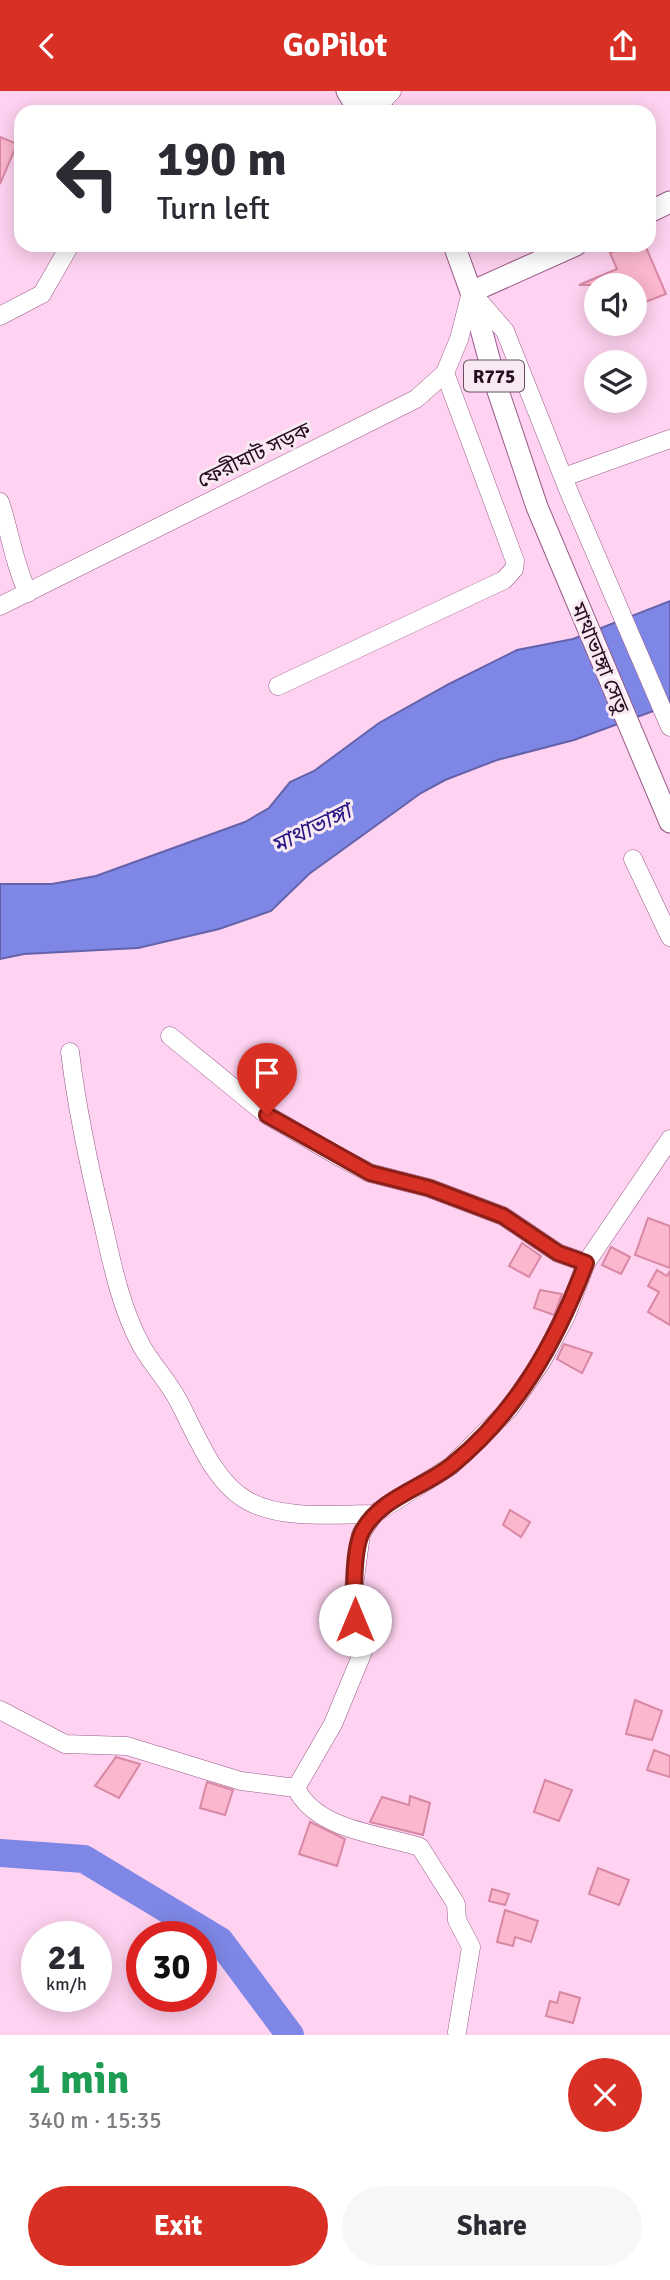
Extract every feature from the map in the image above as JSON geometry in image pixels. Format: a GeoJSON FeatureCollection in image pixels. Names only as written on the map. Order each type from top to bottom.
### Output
{"type":"FeatureCollection","features":[{"type":"Feature","properties":{"kind":"main road"},"geometry":{"type":"LineString","coordinates":[[347,91],[376,104]]}},
{"type":"Feature","properties":{"kind":"main road","name":"R775"},"geometry":{"type":"LineString","coordinates":[[457,252],[471,292]]}},
{"type":"Feature","properties":{"kind":"main road"},"geometry":{"type":"LineString","coordinates":[[471,292],[560,252]]}},
{"type":"Feature","properties":{"kind":"main road","name":"মাথাভাঙ্গা সেতু"},"geometry":{"type":"LineString","coordinates":[[471,292],[497,388],[537,506],[667,816]]}},
{"type":"Feature","properties":{"kind":"street"},"geometry":{"type":"LineString","coordinates":[[0,316],[42,294],[66,252]]}},
{"type":"Feature","properties":{"kind":"street"},"geometry":{"type":"LineString","coordinates":[[471,292],[505,331],[566,485],[670,727]]}},
{"type":"Feature","properties":{"kind":"street","name":"ফেরীঘাট সড়ক"},"geometry":{"type":"LineString","coordinates":[[0,606],[105,552],[365,427],[416,399],[445,373],[459,339],[471,292]]}},
{"type":"Feature","properties":{"kind":"street"},"geometry":{"type":"LineString","coordinates":[[278,686],[504,580],[514,569],[515,561],[445,373]]}},
{"type":"Feature","properties":{"kind":"street"},"geometry":{"type":"LineString","coordinates":[[566,485],[670,439]]}},
{"type":"Feature","properties":{"kind":"street"},"geometry":{"type":"LineString","coordinates":[[0,502],[11,534],[18,572],[28,593]]}},
{"type":"Feature","properties":{"kind":"street"},"geometry":{"type":"LineString","coordinates":[[633,859],[670,937]]}},
{"type":"Feature","properties":{"kind":"street"},"geometry":{"type":"LineString","coordinates":[[170,1036],[267,1115],[336,1155],[370,1173],[429,1188],[503,1216],[558,1253],[586,1263]]}},
{"type":"Feature","properties":{"kind":"street"},"geometry":{"type":"LineString","coordinates":[[70,1052],[77,1109],[109,1252],[127,1313],[141,1345],[178,1399],[210,1460],[233,1490],[247,1501],[268,1509],[374,1514]]}},
{"type":"Feature","properties":{"kind":"street"},"geometry":{"type":"LineString","coordinates":[[296,1788],[333,1724],[362,1654],[355,1620],[355,1586],[361,1534],[374,1514],[451,1466],[509,1409],[548,1350],[566,1316],[586,1263],[670,1139]]}},
{"type":"Feature","properties":{"kind":"street"},"geometry":{"type":"LineString","coordinates":[[0,1710],[65,1744],[127,1746],[241,1781],[296,1788]]}},
{"type":"Feature","properties":{"kind":"street"},"geometry":{"type":"LineString","coordinates":[[296,1788],[302,1801],[323,1817],[420,1847],[456,1904],[457,1920],[471,1947],[457,2032]]}},
{"type":"Feature","properties":{"kind":"water"},"geometry":{"type":"Polygon","coordinates":[[[670,601],[670,705],[574,740],[497,760],[445,780],[421,793],[309,874],[271,911],[219,929],[138,948],[24,954],[0,959],[0,884],[52,884],[96,876],[245,822],[269,808],[290,782],[314,771],[379,723],[449,684],[517,650],[573,639],[670,601]]]}},
{"type":"Feature","properties":{"kind":"building"},"geometry":{"type":"Polygon","coordinates":[[[0,137],[14,143],[14,151],[0,184],[0,137]]]}},
{"type":"Feature","properties":{"kind":"building"},"geometry":{"type":"Polygon","coordinates":[[[648,252],[666,294],[647,301],[647,273],[608,273],[617,269],[610,253],[648,252]]]}},
{"type":"Feature","properties":{"kind":"building"},"geometry":{"type":"Polygon","coordinates":[[[648,1218],[670,1226],[670,1268],[635,1255],[648,1218]]]}},
{"type":"Feature","properties":{"kind":"building"},"geometry":{"type":"Polygon","coordinates":[[[522,1243],[541,1256],[529,1277],[509,1266],[522,1243]]]}},
{"type":"Feature","properties":{"kind":"building"},"geometry":{"type":"Polygon","coordinates":[[[611,1247],[630,1257],[621,1274],[602,1265],[611,1247]]]}},
{"type":"Feature","properties":{"kind":"building"},"geometry":{"type":"Polygon","coordinates":[[[657,1270],[667,1276],[670,1271],[670,1325],[648,1312],[659,1292],[648,1286],[657,1270]]]}},
{"type":"Feature","properties":{"kind":"building"},"geometry":{"type":"Polygon","coordinates":[[[540,1290],[562,1294],[554,1315],[534,1308],[540,1290]]]}},
{"type":"Feature","properties":{"kind":"building"},"geometry":{"type":"Polygon","coordinates":[[[564,1344],[592,1353],[582,1373],[557,1359],[564,1344]]]}},
{"type":"Feature","properties":{"kind":"building"},"geometry":{"type":"Polygon","coordinates":[[[510,1510],[530,1522],[521,1537],[503,1525],[510,1510]]]}},
{"type":"Feature","properties":{"kind":"building"},"geometry":{"type":"Polygon","coordinates":[[[635,1700],[662,1711],[652,1740],[626,1734],[635,1700]]]}},
{"type":"Feature","properties":{"kind":"building"},"geometry":{"type":"Polygon","coordinates":[[[654,1750],[670,1756],[670,1777],[647,1770],[654,1750]]]}},
{"type":"Feature","properties":{"kind":"building"},"geometry":{"type":"Polygon","coordinates":[[[116,1757],[140,1764],[119,1798],[95,1786],[116,1757]]]}},
{"type":"Feature","properties":{"kind":"building"},"geometry":{"type":"Polygon","coordinates":[[[545,1780],[572,1790],[559,1821],[534,1812],[545,1780]]]}},
{"type":"Feature","properties":{"kind":"building"},"geometry":{"type":"Polygon","coordinates":[[[207,1782],[233,1790],[225,1815],[200,1808],[207,1782]]]}},
{"type":"Feature","properties":{"kind":"building"},"geometry":{"type":"Polygon","coordinates":[[[410,1796],[430,1803],[423,1835],[370,1822],[382,1797],[409,1805],[410,1796]]]}},
{"type":"Feature","properties":{"kind":"building"},"geometry":{"type":"Polygon","coordinates":[[[310,1822],[345,1839],[337,1866],[299,1854],[310,1822]]]}},
{"type":"Feature","properties":{"kind":"building"},"geometry":{"type":"Polygon","coordinates":[[[598,1868],[629,1880],[619,1905],[589,1894],[598,1868]]]}},
{"type":"Feature","properties":{"kind":"building"},"geometry":{"type":"Polygon","coordinates":[[[492,1889],[509,1894],[505,1905],[489,1901],[492,1889]]]}},
{"type":"Feature","properties":{"kind":"building"},"geometry":{"type":"Polygon","coordinates":[[[505,1910],[538,1921],[531,1942],[515,1937],[513,1946],[497,1942],[505,1910]]]}},
{"type":"Feature","properties":{"kind":"building"},"geometry":{"type":"Polygon","coordinates":[[[560,1992],[580,1998],[573,2023],[546,2016],[550,2001],[557,2003],[560,1992]]]}},
{"type":"Feature","properties":{"kind":"waterway","name":"মাথাভাঙ্গা"},"geometry":{"type":"LineString","coordinates":[[0,1853],[84,1859],[220,1941],[290,2035]]}},
{"type":"Feature","properties":{"kind":"route"},"geometry":{"type":"LineString","coordinates":[[267,1115],[370,1173],[429,1188],[503,1216],[558,1253],[586,1263],[566,1316],[542,1361],[509,1409],[451,1466],[374,1514],[361,1534],[355,1586],[355,1620]]}}]}
